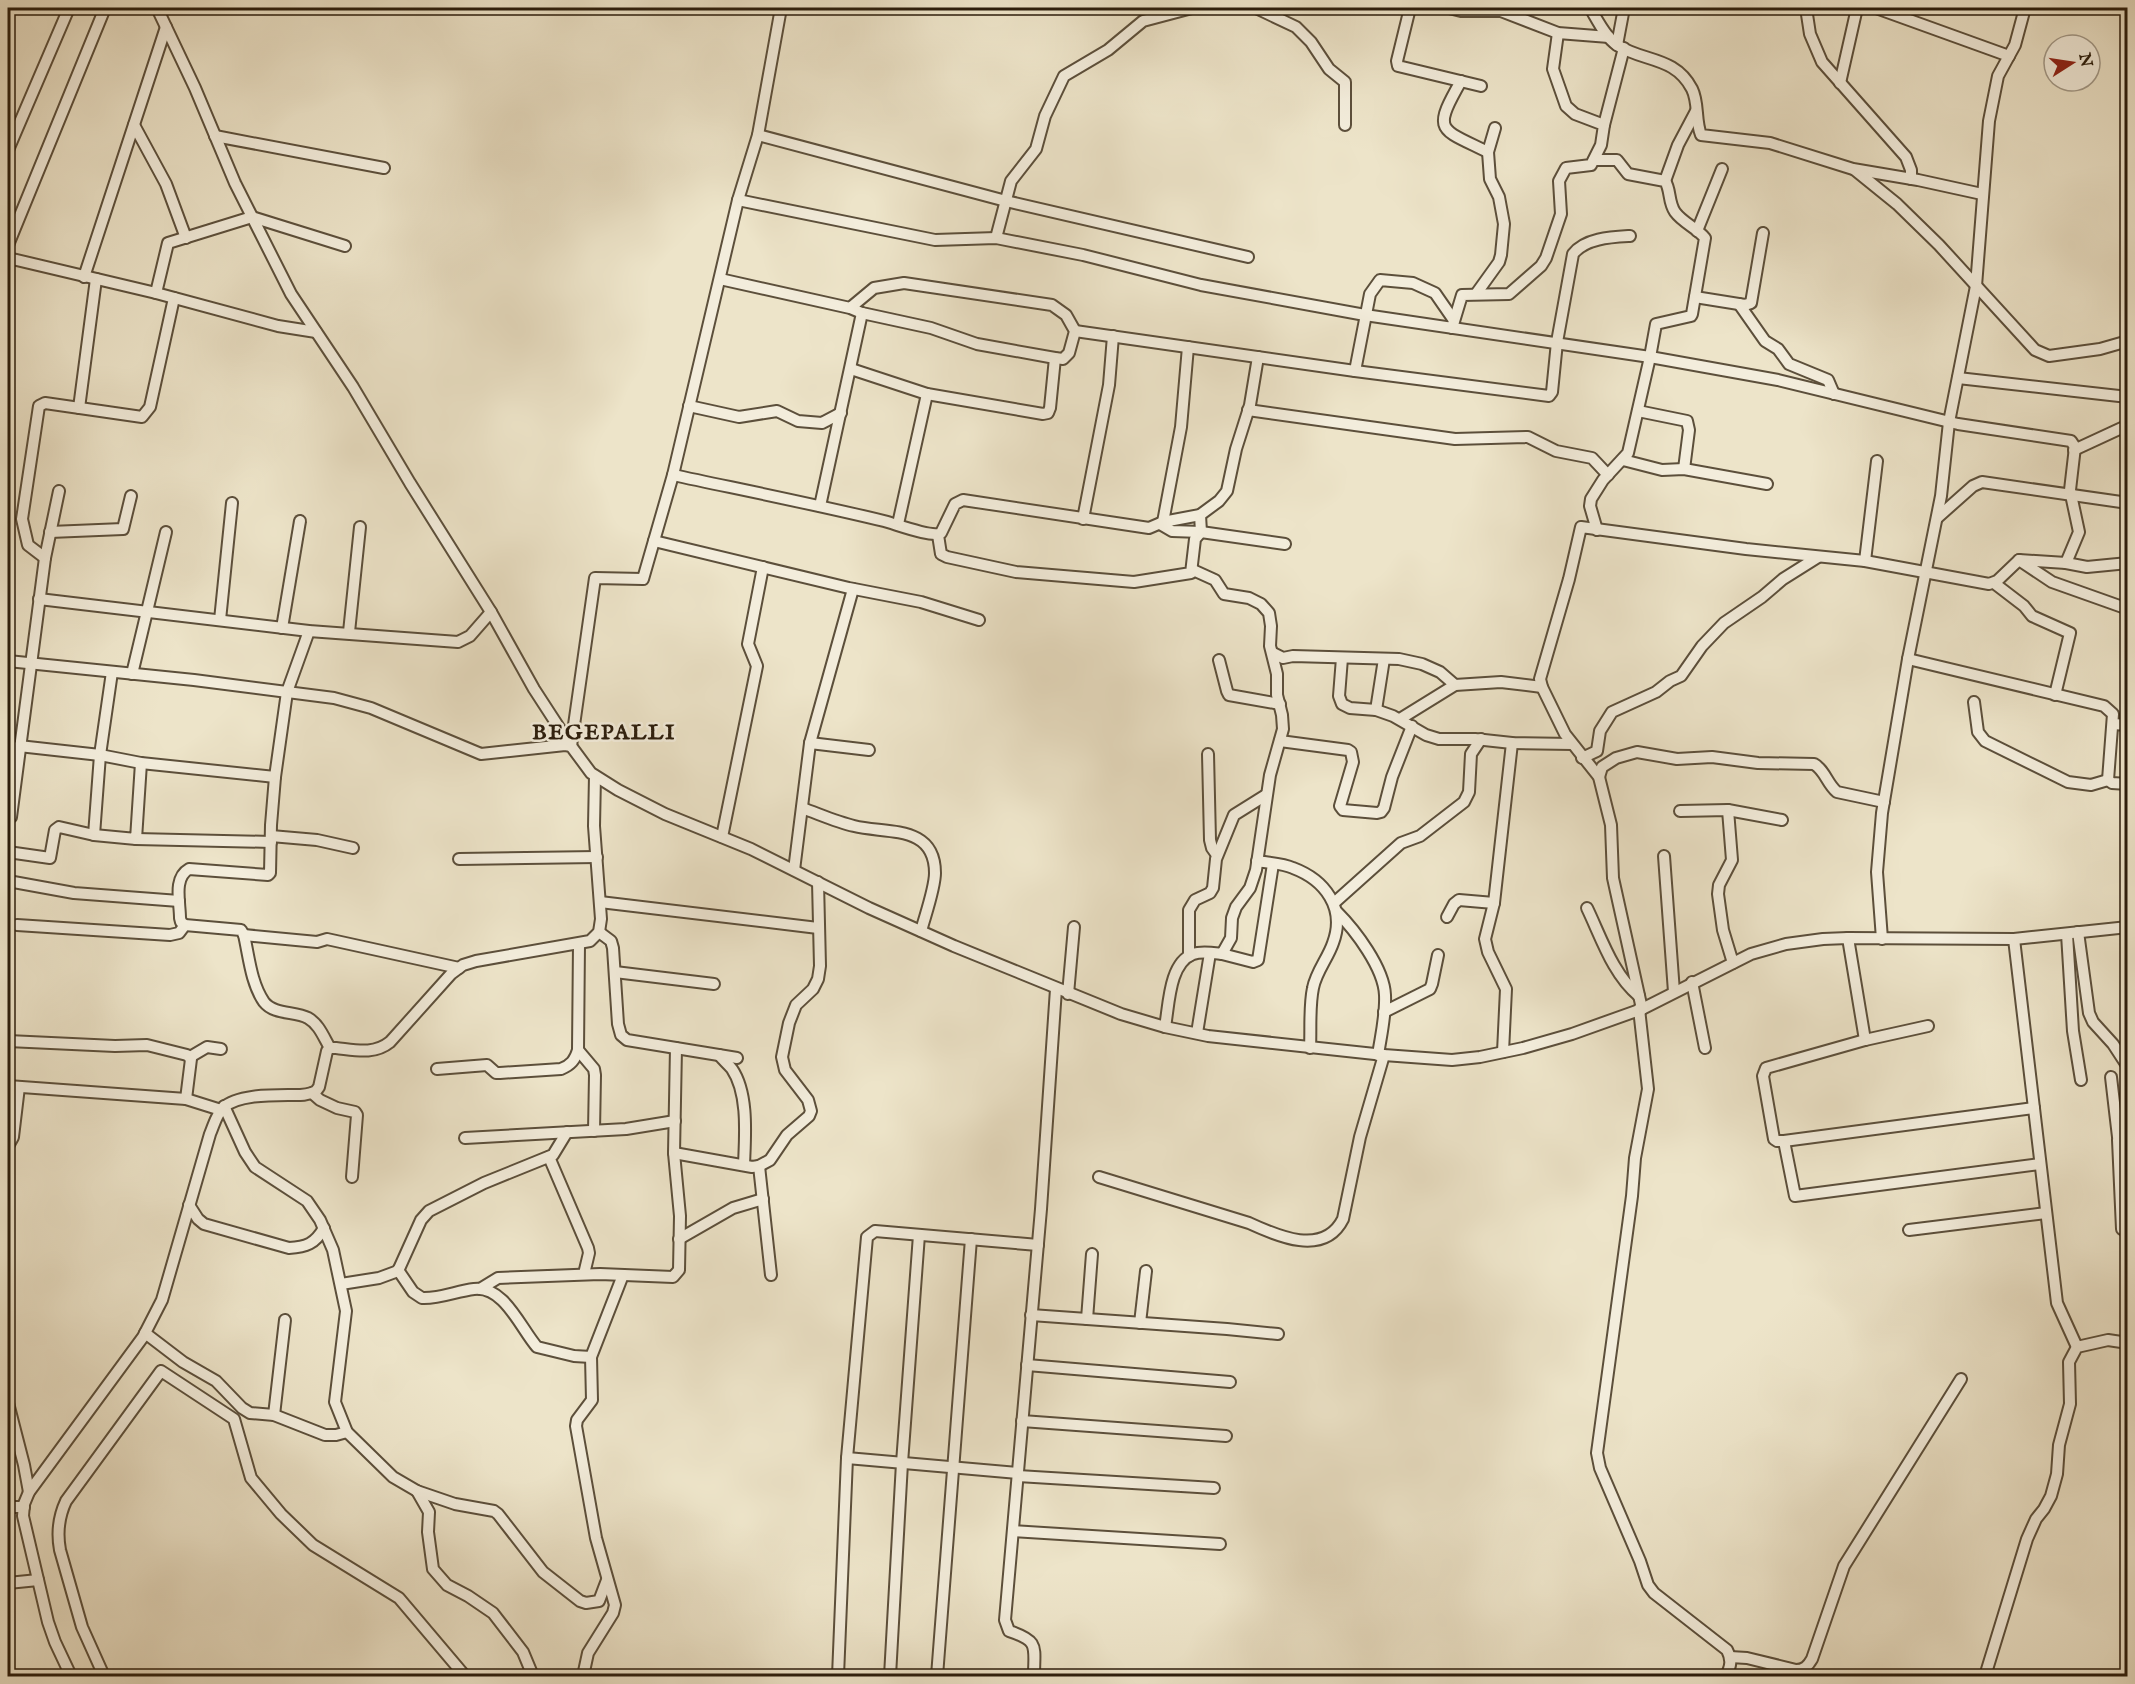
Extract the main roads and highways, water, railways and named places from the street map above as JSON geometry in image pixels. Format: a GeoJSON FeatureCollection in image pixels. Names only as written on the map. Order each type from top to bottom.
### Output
{"type":"FeatureCollection","features":[{"type":"Feature","properties":{"kind":"district","name":"BEGEPALLI"},"geometry":{"type":"Point","coordinates":[604,731]}}]}
